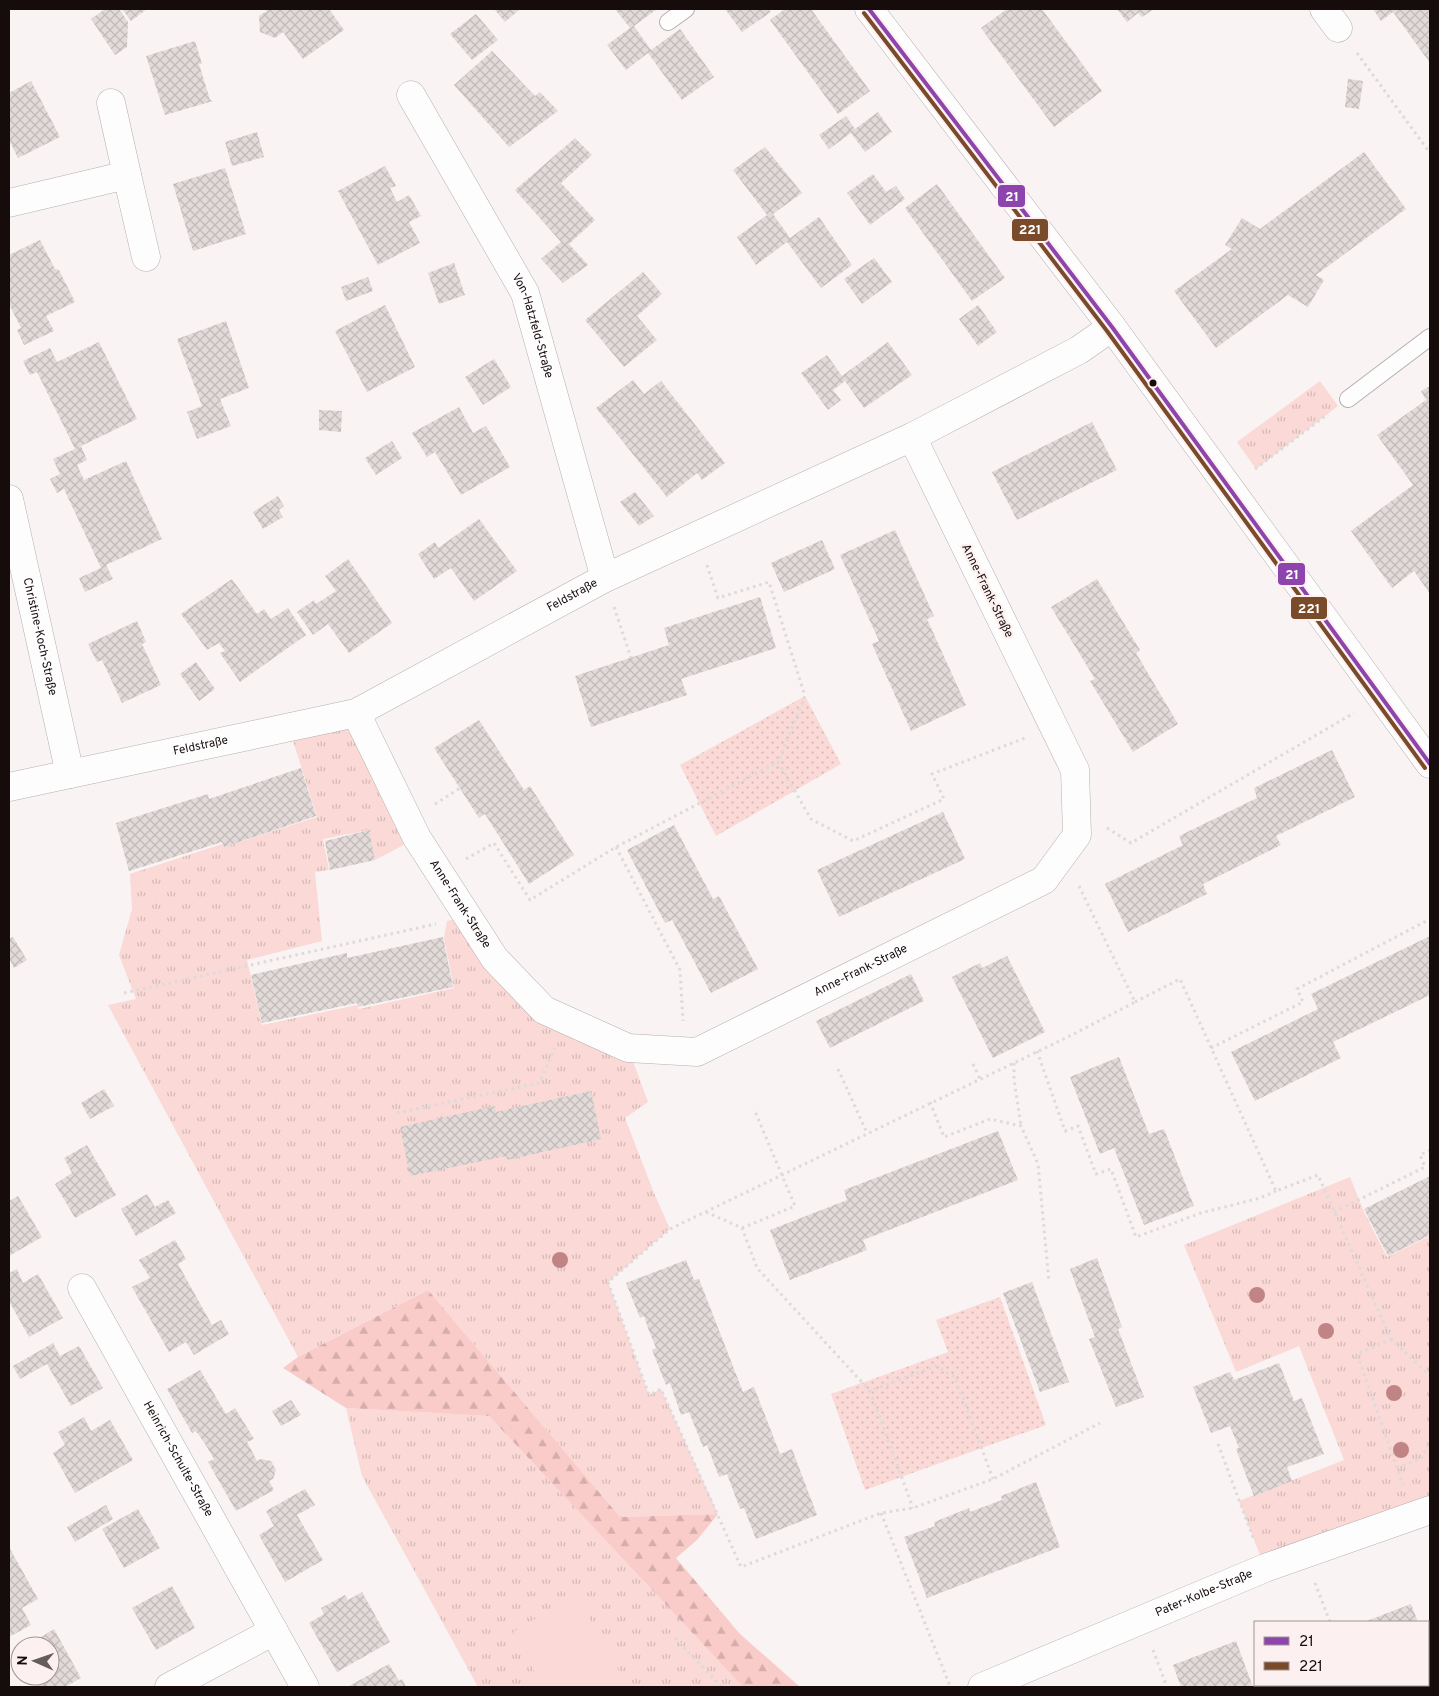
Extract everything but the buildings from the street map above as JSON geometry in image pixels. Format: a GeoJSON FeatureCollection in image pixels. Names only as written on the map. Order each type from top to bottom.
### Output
{"type":"FeatureCollection","features":[{"type":"Feature","properties":{"kind":"street"},"geometry":{"type":"LineString","coordinates":[[869,9],[1112,328],[1430,764]]}},
{"type":"Feature","properties":{"kind":"street","name":"Von-Hatzfeld-Straße"},"geometry":{"type":"LineString","coordinates":[[411,95],[525,292],[605,578]]}},
{"type":"Feature","properties":{"kind":"street"},"geometry":{"type":"LineString","coordinates":[[111,103],[146,257]]}},
{"type":"Feature","properties":{"kind":"street"},"geometry":{"type":"LineString","coordinates":[[9,203],[127,175]]}},
{"type":"Feature","properties":{"kind":"street","name":"Feldstraße"},"geometry":{"type":"LineString","coordinates":[[9,788],[356,713],[605,578],[912,437],[1078,350],[1112,328]]}},
{"type":"Feature","properties":{"kind":"street","name":"Anne-Frank-Straße"},"geometry":{"type":"LineString","coordinates":[[356,713],[418,838],[495,959],[544,1010],[628,1048],[697,1052],[1044,880],[1077,835],[1075,770],[912,437]]}},
{"type":"Feature","properties":{"kind":"street","name":"Christine-Koch-Straße"},"geometry":{"type":"LineString","coordinates":[[9,499],[70,774]]}},
{"type":"Feature","properties":{"kind":"street","name":"Heinrich-Schulte-Straße"},"geometry":{"type":"LineString","coordinates":[[82,1288],[305,1687]]}},
{"type":"Feature","properties":{"kind":"street","name":"Pater-Kolbe-Straße"},"geometry":{"type":"LineString","coordinates":[[982,1687],[1143,1621],[1265,1568],[1422,1512]]}},
{"type":"Feature","properties":{"kind":"street"},"geometry":{"type":"LineString","coordinates":[[169,1687],[274,1631]]}},
{"type":"Feature","properties":{"kind":"lane"},"geometry":{"type":"LineString","coordinates":[[668,22],[686,9]]}},
{"type":"Feature","properties":{"kind":"lane"},"geometry":{"type":"LineString","coordinates":[[1348,399],[1430,337]]}},
{"type":"Feature","properties":{"kind":"path"},"geometry":{"type":"LineString","coordinates":[[1331,18],[1430,153]]}},
{"type":"Feature","properties":{"kind":"path"},"geometry":{"type":"LineString","coordinates":[[1230,488],[1348,399]]}},
{"type":"Feature","properties":{"kind":"path"},"geometry":{"type":"LineString","coordinates":[[605,578],[630,658]]}},
{"type":"Feature","properties":{"kind":"path"},"geometry":{"type":"LineString","coordinates":[[441,874],[494,843],[530,900],[616,848],[778,762],[805,696],[769,582],[718,598]]}},
{"type":"Feature","properties":{"kind":"path"},"geometry":{"type":"LineString","coordinates":[[1076,807],[1131,843],[1381,697]]}},
{"type":"Feature","properties":{"kind":"path"},"geometry":{"type":"LineString","coordinates":[[778,762],[811,819],[853,841],[944,799],[932,774],[1054,727]]}},
{"type":"Feature","properties":{"kind":"path"},"geometry":{"type":"LineString","coordinates":[[616,848],[680,970],[685,1052]]}},
{"type":"Feature","properties":{"kind":"path"},"geometry":{"type":"LineString","coordinates":[[1063,854],[1135,1002]]}},
{"type":"Feature","properties":{"kind":"path"},"geometry":{"type":"LineString","coordinates":[[124,993],[468,916]]}},
{"type":"Feature","properties":{"kind":"path"},"geometry":{"type":"LineString","coordinates":[[1211,1048],[1303,1002],[1297,989],[1430,919]]}},
{"type":"Feature","properties":{"kind":"path"},"geometry":{"type":"LineString","coordinates":[[1100,1422],[993,1479],[913,1508],[881,1513],[741,1567],[661,1389],[649,1395],[608,1282],[670,1229],[1014,1063],[1180,980],[1276,1192]]}},
{"type":"Feature","properties":{"kind":"path"},"geometry":{"type":"LineString","coordinates":[[396,1113],[539,1084],[567,1020]]}},
{"type":"Feature","properties":{"kind":"path"},"geometry":{"type":"LineString","coordinates":[[1036,1051],[1065,1131],[1078,1126],[1096,1174],[1111,1169],[1136,1237],[1201,1213],[1260,1198],[1318,1175],[1392,1339],[1430,1376]]}},
{"type":"Feature","properties":{"kind":"path"},"geometry":{"type":"LineString","coordinates":[[1014,1063],[1014,1079],[1021,1126],[1038,1164],[1049,1282]]}},
{"type":"Feature","properties":{"kind":"path"},"geometry":{"type":"LineString","coordinates":[[973,1064],[980,1079]]}},
{"type":"Feature","properties":{"kind":"path"},"geometry":{"type":"LineString","coordinates":[[838,1069],[867,1133]]}},
{"type":"Feature","properties":{"kind":"path"},"geometry":{"type":"LineString","coordinates":[[930,1102],[944,1137],[990,1119],[1021,1126]]}},
{"type":"Feature","properties":{"kind":"path"},"geometry":{"type":"LineString","coordinates":[[742,1228],[795,1206],[754,1109]]}},
{"type":"Feature","properties":{"kind":"path"},"geometry":{"type":"LineString","coordinates":[[1334,1212],[1425,1167],[1420,1155],[1430,1150]]}},
{"type":"Feature","properties":{"kind":"path"},"geometry":{"type":"LineString","coordinates":[[706,1212],[742,1228],[757,1268],[870,1391],[913,1508]]}},
{"type":"Feature","properties":{"kind":"path"},"geometry":{"type":"LineString","coordinates":[[1392,1339],[1357,1354],[1397,1468],[1422,1512]]}},
{"type":"Feature","properties":{"kind":"path"},"geometry":{"type":"LineString","coordinates":[[870,1391],[936,1366],[955,1377],[993,1479]]}},
{"type":"Feature","properties":{"kind":"path"},"geometry":{"type":"LineString","coordinates":[[1397,1468],[1421,1459],[1430,1441]]}},
{"type":"Feature","properties":{"kind":"path"},"geometry":{"type":"LineString","coordinates":[[1218,1444],[1265,1568]]}},
{"type":"Feature","properties":{"kind":"path"},"geometry":{"type":"LineString","coordinates":[[881,1513],[950,1687]]}},
{"type":"Feature","properties":{"kind":"path"},"geometry":{"type":"LineString","coordinates":[[1303,1555],[1330,1621]]}},
{"type":"Feature","properties":{"kind":"path"},"geometry":{"type":"LineString","coordinates":[[1143,1621],[1167,1687]]}},
{"type":"Feature","properties":{"kind":"path"},"geometry":{"type":"LineString","coordinates":[[675,1638],[722,1687]]}},
{"type":"Feature","properties":{"kind":"green space"},"geometry":{"type":"Polygon","coordinates":[[[1320,381],[1338,406],[1256,469],[1237,442],[1320,381]]]}},
{"type":"Feature","properties":{"kind":"green space"},"geometry":{"type":"Polygon","coordinates":[[[805,696],[841,764],[716,836],[680,765],[805,696]]]}},
{"type":"Feature","properties":{"kind":"green space"},"geometry":{"type":"Polygon","coordinates":[[[356,713],[417,838],[375,860],[369,830],[323,839],[329,870],[315,872],[322,941],[247,960],[262,1025],[357,1005],[359,1009],[454,988],[444,938],[447,921],[468,916],[544,1009],[628,1048],[648,1102],[625,1118],[670,1229],[608,1282],[649,1395],[661,1389],[718,1514],[620,1517],[428,1290],[298,1357],[108,1005],[136,999],[119,955],[132,909],[130,874],[222,844],[224,847],[317,817],[289,728],[356,713]]]}},
{"type":"Feature","properties":{"kind":"green space"},"geometry":{"type":"Polygon","coordinates":[[[1350,1177],[1364,1212],[1387,1257],[1430,1236],[1430,1511],[1265,1568],[1239,1501],[1344,1460],[1299,1346],[1236,1372],[1184,1245],[1350,1177]]]}},
{"type":"Feature","properties":{"kind":"green space"},"geometry":{"type":"Polygon","coordinates":[[[428,1290],[620,1517],[718,1514],[697,1540],[676,1558],[739,1633],[800,1687],[743,1687],[489,1416],[346,1408],[283,1368],[298,1357],[428,1290]]]}},
{"type":"Feature","properties":{"kind":"green space"},"geometry":{"type":"Polygon","coordinates":[[[1000,1297],[1046,1425],[865,1490],[831,1394],[948,1352],[936,1320],[1000,1297]]]}},
{"type":"Feature","properties":{"kind":"green space"},"geometry":{"type":"Polygon","coordinates":[[[346,1408],[489,1416],[743,1687],[478,1687],[362,1476],[346,1408]]]}},
{"type":"Feature","properties":{"kind":"green space"},"geometry":{"type":"Polygon","coordinates":[[[576,1595],[628,1687],[543,1687],[513,1632],[576,1595]]]}},
{"type":"Feature","properties":{"kind":"transit line","name":"21"},"geometry":{"type":"LineString","coordinates":[[869,9],[1112,327],[1430,764]]}},
{"type":"Feature","properties":{"kind":"transit line","name":"221"},"geometry":{"type":"LineString","coordinates":[[864,13],[1107,331],[1425,768]]}}]}
